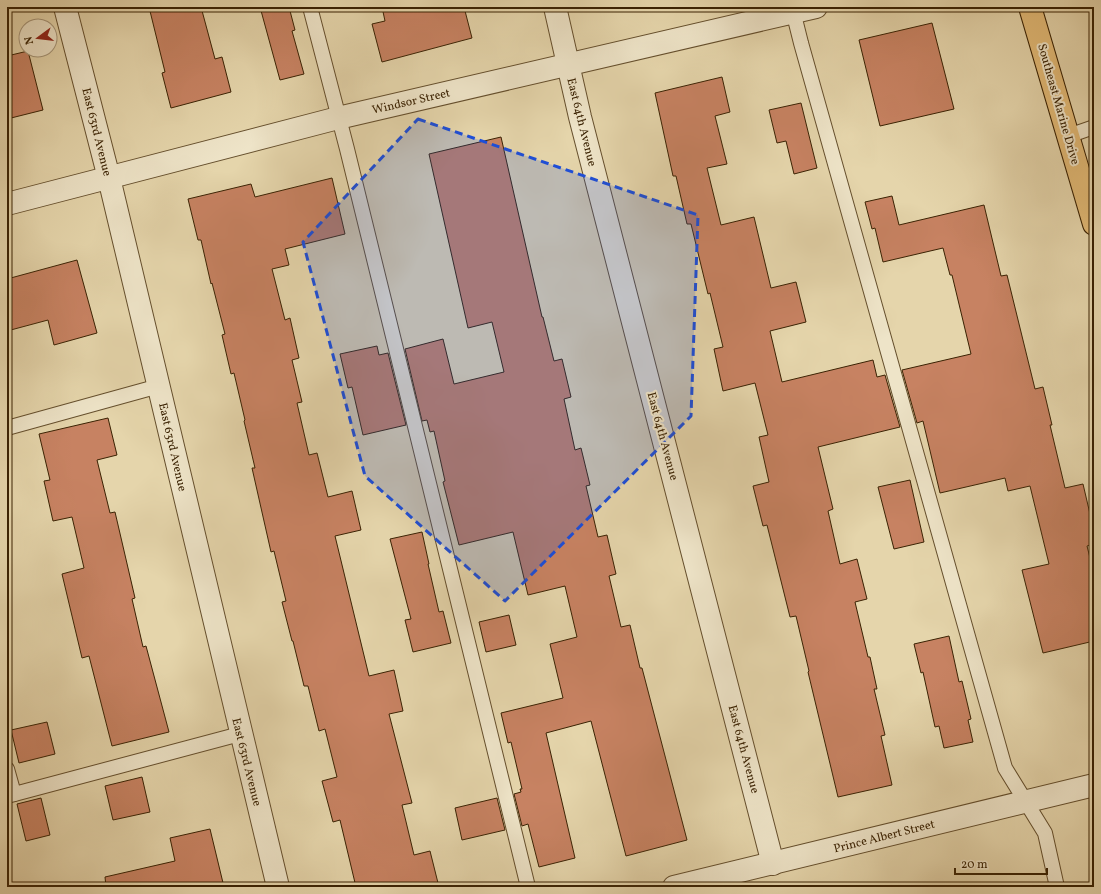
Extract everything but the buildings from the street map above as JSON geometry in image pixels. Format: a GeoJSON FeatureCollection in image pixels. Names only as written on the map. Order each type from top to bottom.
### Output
{"type":"FeatureCollection","features":[{"type":"Feature","properties":{"kind":"main road","name":"Southeast Marine Drive"},"geometry":{"type":"LineString","coordinates":[[1030,7],[1094,224]]}},
{"type":"Feature","properties":{"kind":"street","name":"East 63rd Avenue"},"geometry":{"type":"LineString","coordinates":[[65,7],[109,178],[240,734],[278,887]]}},
{"type":"Feature","properties":{"kind":"street","name":"East 64th Avenue"},"geometry":{"type":"LineString","coordinates":[[555,7],[568,65],[773,864]]}},
{"type":"Feature","properties":{"kind":"street","name":"Windsor Street"},"geometry":{"type":"LineString","coordinates":[[7,204],[140,171],[338,118],[568,65],[793,9],[816,7]]}},
{"type":"Feature","properties":{"kind":"street","name":"Prince Albert Street"},"geometry":{"type":"LineString","coordinates":[[674,887],[1094,785]]}},
{"type":"Feature","properties":{"kind":"lane"},"geometry":{"type":"LineString","coordinates":[[310,7],[528,887]]}},
{"type":"Feature","properties":{"kind":"lane"},"geometry":{"type":"LineString","coordinates":[[793,9],[803,50],[1004,768],[1024,802],[1045,833],[1057,887]]}},
{"type":"Feature","properties":{"kind":"lane"},"geometry":{"type":"LineString","coordinates":[[1068,136],[1094,127]]}},
{"type":"Feature","properties":{"kind":"lane"},"geometry":{"type":"LineString","coordinates":[[7,428],[159,386]]}},
{"type":"Feature","properties":{"kind":"lane"},"geometry":{"type":"LineString","coordinates":[[7,769],[10,795],[240,734]]}},
{"type":"Feature","properties":{"kind":"highlighted area"},"geometry":{"type":"Polygon","coordinates":[[[418,119],[698,215],[691,416],[505,601],[365,476],[303,242],[418,119]]]}}]}
